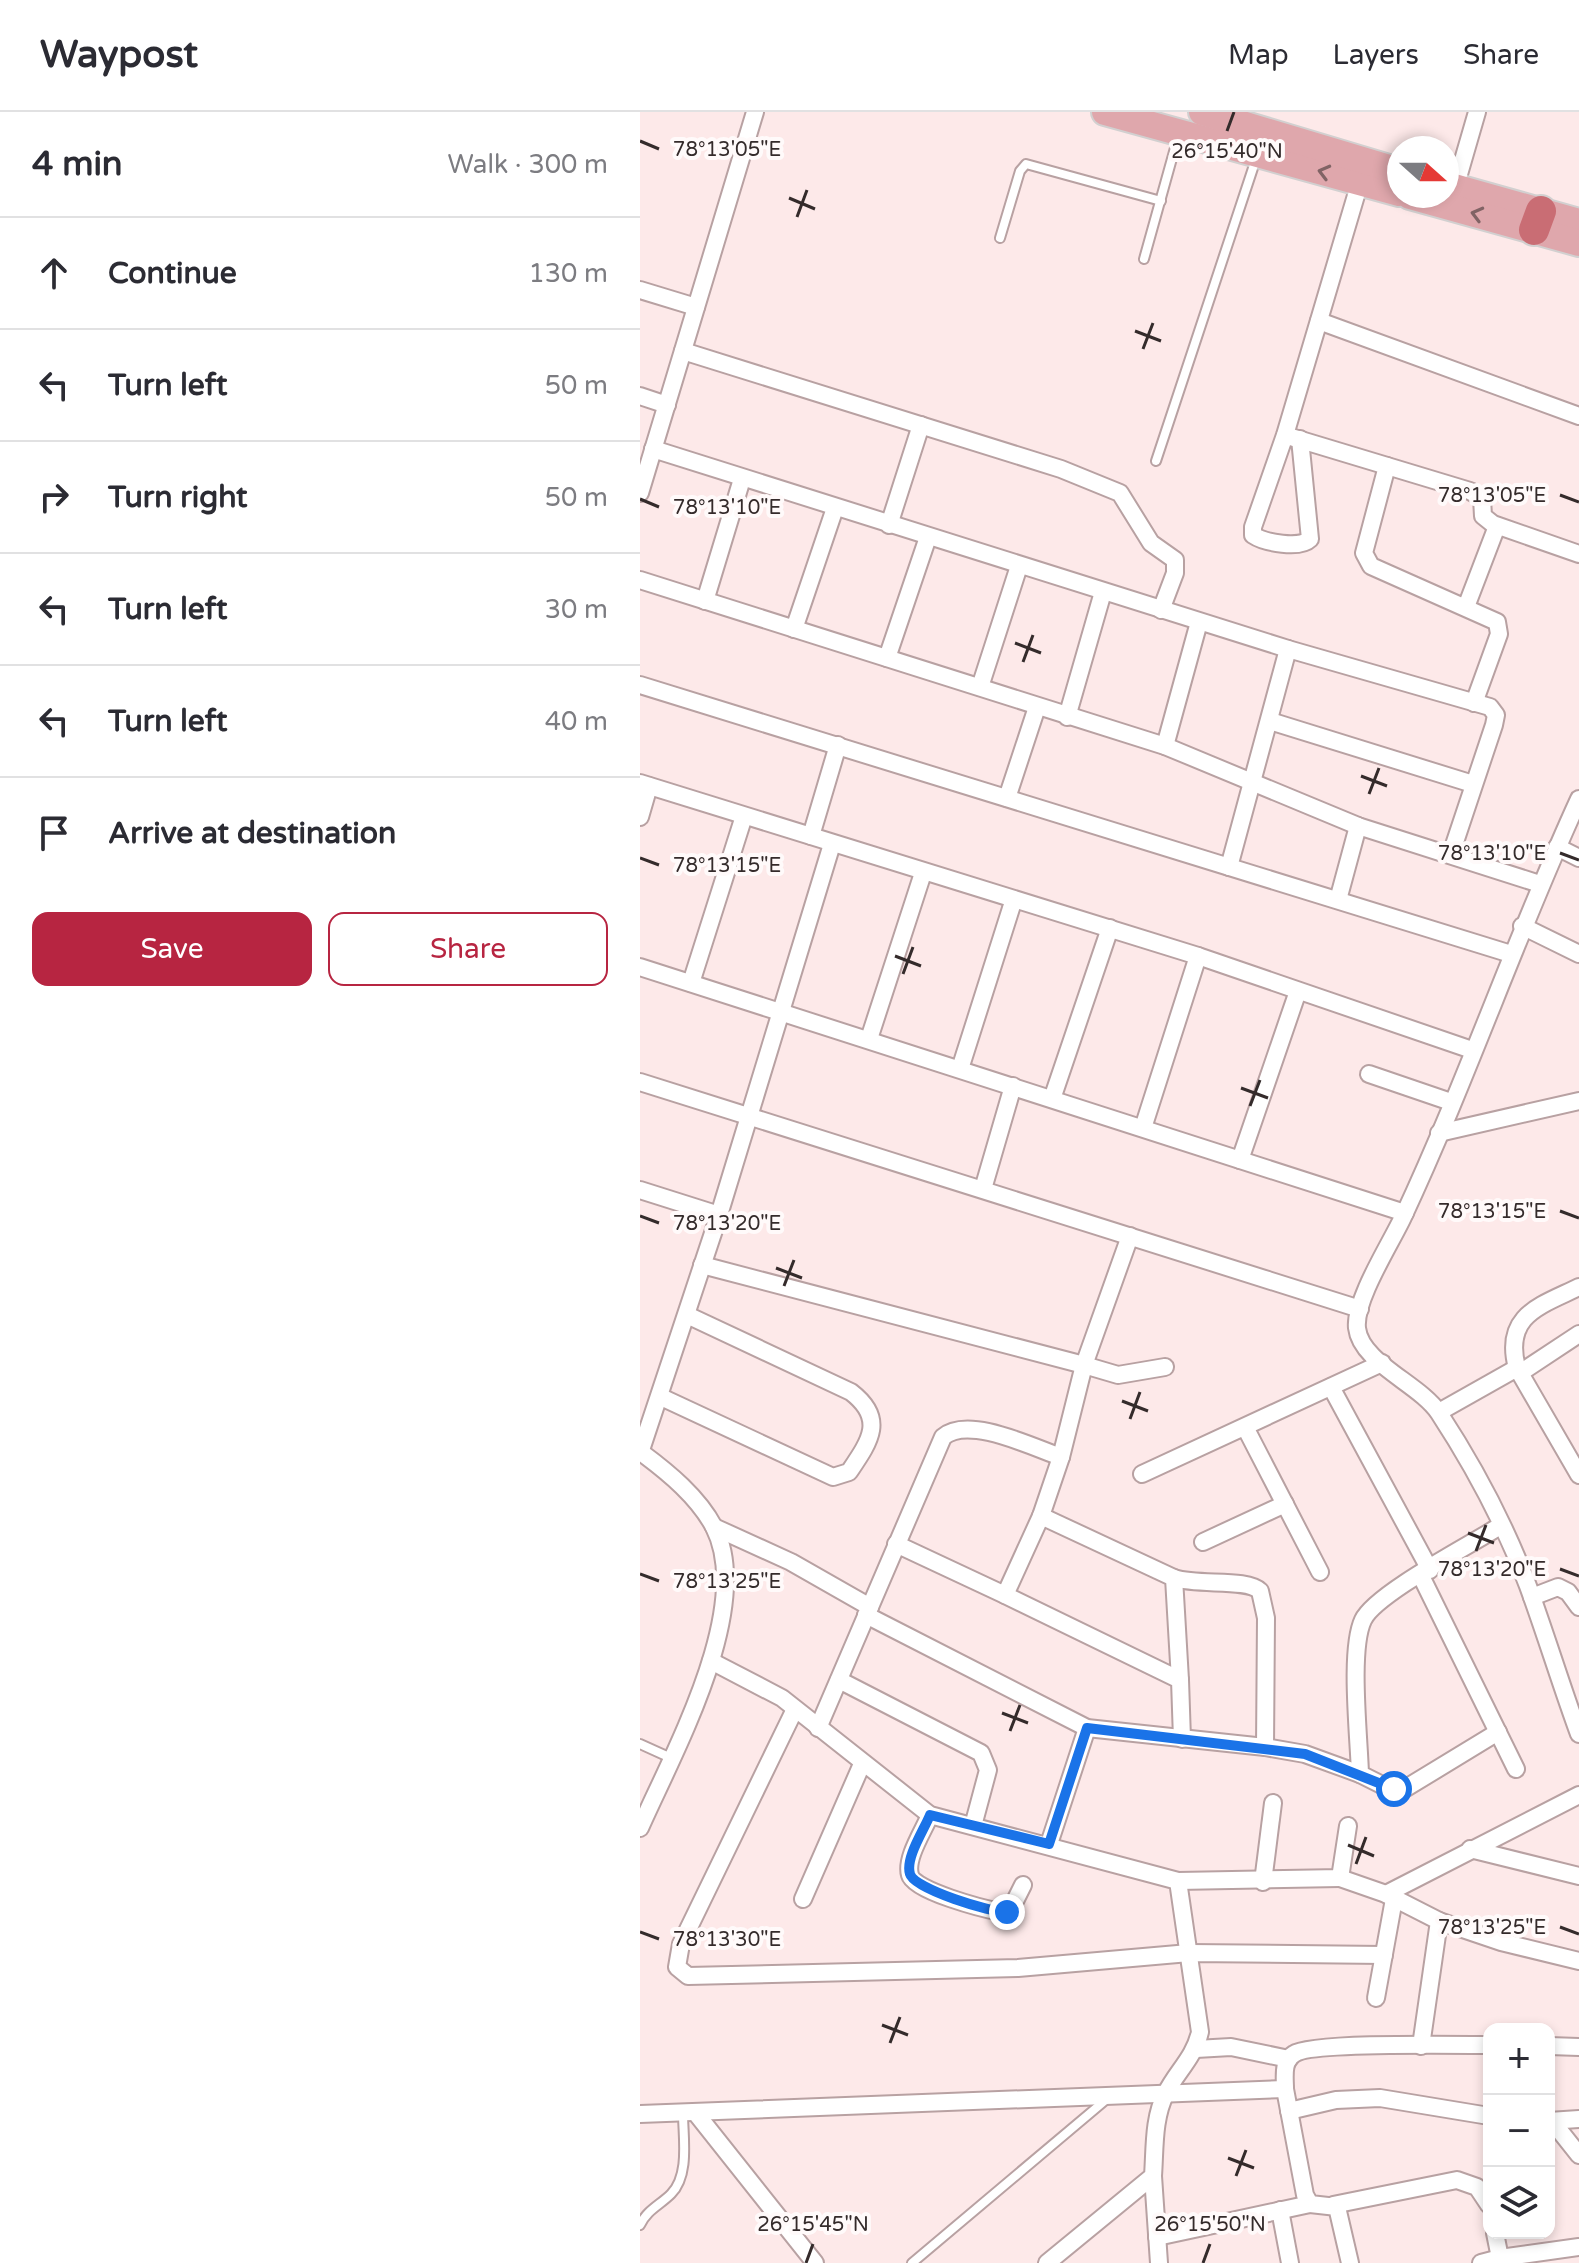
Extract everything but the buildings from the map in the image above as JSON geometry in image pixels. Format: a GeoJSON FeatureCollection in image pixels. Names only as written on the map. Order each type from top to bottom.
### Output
{"type":"FeatureCollection","features":[{"type":"Feature","properties":{"kind":"main road"},"geometry":{"type":"LineString","coordinates":[[1105,112],[1387,190]]}},
{"type":"Feature","properties":{"kind":"main road"},"geometry":{"type":"LineString","coordinates":[[1202,112],[1387,167]]}},
{"type":"Feature","properties":{"kind":"main road"},"geometry":{"type":"LineString","coordinates":[[1459,190],[1538,221],[1579,243]]}},
{"type":"Feature","properties":{"kind":"main road"},"geometry":{"type":"LineString","coordinates":[[1459,206],[1538,221],[1579,222]]}},
{"type":"Feature","properties":{"kind":"street"},"geometry":{"type":"LineString","coordinates":[[641,486],[755,112]]}},
{"type":"Feature","properties":{"kind":"street"},"geometry":{"type":"LineString","coordinates":[[1459,164],[1477,112]]}},
{"type":"Feature","properties":{"kind":"street"},"geometry":{"type":"LineString","coordinates":[[1293,437],[1310,539],[1299,544],[1259,539],[1253,535],[1253,527],[1293,437],[1319,321],[1360,182]]}},
{"type":"Feature","properties":{"kind":"street"},"geometry":{"type":"LineString","coordinates":[[640,290],[696,307]]}},
{"type":"Feature","properties":{"kind":"street"},"geometry":{"type":"LineString","coordinates":[[1319,321],[1579,416]]}},
{"type":"Feature","properties":{"kind":"street"},"geometry":{"type":"LineString","coordinates":[[683,351],[1061,469],[1120,493],[1151,543],[1175,560],[1175,573],[1161,610]]}},
{"type":"Feature","properties":{"kind":"street"},"geometry":{"type":"LineString","coordinates":[[640,396],[667,405]]}},
{"type":"Feature","properties":{"kind":"street"},"geometry":{"type":"LineString","coordinates":[[889,525],[921,425]]}},
{"type":"Feature","properties":{"kind":"street"},"geometry":{"type":"LineString","coordinates":[[1293,437],[1478,495],[1484,504],[1483,516],[1497,526],[1579,554]]}},
{"type":"Feature","properties":{"kind":"street"},"geometry":{"type":"LineString","coordinates":[[653,449],[1199,622],[1490,707],[1496,715],[1451,854]]}},
{"type":"Feature","properties":{"kind":"street"},"geometry":{"type":"LineString","coordinates":[[1387,466],[1364,553],[1366,560],[1371,566],[1493,619],[1500,627],[1474,703]]}},
{"type":"Feature","properties":{"kind":"street"},"geometry":{"type":"LineString","coordinates":[[705,601],[742,479]]}},
{"type":"Feature","properties":{"kind":"street"},"geometry":{"type":"LineString","coordinates":[[794,629],[835,508]]}},
{"type":"Feature","properties":{"kind":"street"},"geometry":{"type":"LineString","coordinates":[[1466,607],[1497,526]]}},
{"type":"Feature","properties":{"kind":"street"},"geometry":{"type":"LineString","coordinates":[[887,658],[928,537]]}},
{"type":"Feature","properties":{"kind":"street"},"geometry":{"type":"LineString","coordinates":[[980,687],[1019,566]]}},
{"type":"Feature","properties":{"kind":"street"},"geometry":{"type":"LineString","coordinates":[[640,580],[1165,746],[1358,826],[1540,884]]}},
{"type":"Feature","properties":{"kind":"street"},"geometry":{"type":"LineString","coordinates":[[1067,717],[1103,592]]}},
{"type":"Feature","properties":{"kind":"street"},"geometry":{"type":"LineString","coordinates":[[1165,746],[1199,622]]}},
{"type":"Feature","properties":{"kind":"street"},"geometry":{"type":"LineString","coordinates":[[1229,867],[1288,649]]}},
{"type":"Feature","properties":{"kind":"street"},"geometry":{"type":"LineString","coordinates":[[640,685],[1511,954]]}},
{"type":"Feature","properties":{"kind":"street"},"geometry":{"type":"LineString","coordinates":[[1007,798],[1037,707]]}},
{"type":"Feature","properties":{"kind":"street"},"geometry":{"type":"LineString","coordinates":[[1270,721],[1473,784]]}},
{"type":"Feature","properties":{"kind":"street"},"geometry":{"type":"LineString","coordinates":[[811,836],[838,745]]}},
{"type":"Feature","properties":{"kind":"street"},"geometry":{"type":"LineString","coordinates":[[640,817],[644,785],[1013,902],[1198,956],[1472,1050]]}},
{"type":"Feature","properties":{"kind":"street"},"geometry":{"type":"LineString","coordinates":[[1579,799],[1522,926],[1405,1213],[1360,1309],[1357,1327],[1360,1340],[1382,1363],[1417,1389],[1439,1412],[1500,1526],[1532,1597],[1575,1710],[1579,1734]]}},
{"type":"Feature","properties":{"kind":"street"},"geometry":{"type":"LineString","coordinates":[[691,983],[744,816]]}},
{"type":"Feature","properties":{"kind":"street"},"geometry":{"type":"LineString","coordinates":[[1338,900],[1358,826]]}},
{"type":"Feature","properties":{"kind":"street"},"geometry":{"type":"LineString","coordinates":[[640,1828],[711,1661],[725,1580],[714,1527],[687,1492],[641,1453],[719,1215],[832,844]]}},
{"type":"Feature","properties":{"kind":"street"},"geometry":{"type":"LineString","coordinates":[[1557,847],[1579,858]]}},
{"type":"Feature","properties":{"kind":"street"},"geometry":{"type":"LineString","coordinates":[[869,1039],[923,873]]}},
{"type":"Feature","properties":{"kind":"street"},"geometry":{"type":"LineString","coordinates":[[960,1069],[1013,902]]}},
{"type":"Feature","properties":{"kind":"street"},"geometry":{"type":"LineString","coordinates":[[1522,926],[1579,954]]}},
{"type":"Feature","properties":{"kind":"street"},"geometry":{"type":"LineString","coordinates":[[1052,1099],[1110,928]]}},
{"type":"Feature","properties":{"kind":"street"},"geometry":{"type":"LineString","coordinates":[[1143,1128],[1198,956]]}},
{"type":"Feature","properties":{"kind":"street"},"geometry":{"type":"LineString","coordinates":[[640,967],[1405,1213]]}},
{"type":"Feature","properties":{"kind":"street"},"geometry":{"type":"LineString","coordinates":[[1240,1160],[1298,991]]}},
{"type":"Feature","properties":{"kind":"street"},"geometry":{"type":"LineString","coordinates":[[1369,1074],[1451,1102]]}},
{"type":"Feature","properties":{"kind":"street"},"geometry":{"type":"LineString","coordinates":[[640,1082],[1360,1309]]}},
{"type":"Feature","properties":{"kind":"street"},"geometry":{"type":"LineString","coordinates":[[983,1189],[1013,1086]]}},
{"type":"Feature","properties":{"kind":"street"},"geometry":{"type":"LineString","coordinates":[[1439,1133],[1579,1101]]}},
{"type":"Feature","properties":{"kind":"street"},"geometry":{"type":"LineString","coordinates":[[640,1190],[719,1215]]}},
{"type":"Feature","properties":{"kind":"street"},"geometry":{"type":"LineString","coordinates":[[1005,1595],[1041,1516],[1061,1457],[1084,1365],[1130,1236]]}},
{"type":"Feature","properties":{"kind":"street"},"geometry":{"type":"LineString","coordinates":[[702,1265],[1118,1375],[1165,1367]]}},
{"type":"Feature","properties":{"kind":"street"},"geometry":{"type":"LineString","coordinates":[[1579,1287],[1536,1308],[1520,1321],[1513,1340],[1519,1370],[1579,1475]]}},
{"type":"Feature","properties":{"kind":"street"},"geometry":{"type":"LineString","coordinates":[[661,1397],[833,1477],[849,1472],[873,1428],[870,1410],[851,1392],[687,1315]]}},
{"type":"Feature","properties":{"kind":"street"},"geometry":{"type":"LineString","coordinates":[[1439,1412],[1579,1334]]}},
{"type":"Feature","properties":{"kind":"street"},"geometry":{"type":"LineString","coordinates":[[1142,1474],[1382,1363]]}},
{"type":"Feature","properties":{"kind":"street"},"geometry":{"type":"LineString","coordinates":[[1331,1387],[1425,1573],[1516,1769]]}},
{"type":"Feature","properties":{"kind":"street"},"geometry":{"type":"LineString","coordinates":[[1245,1427],[1320,1572]]}},
{"type":"Feature","properties":{"kind":"street"},"geometry":{"type":"LineString","coordinates":[[818,1728],[936,1449],[949,1432],[969,1428],[1061,1457]]}},
{"type":"Feature","properties":{"kind":"street"},"geometry":{"type":"LineString","coordinates":[[1203,1542],[1285,1504]]}},
{"type":"Feature","properties":{"kind":"street"},"geometry":{"type":"LineString","coordinates":[[1041,1516],[1174,1578],[1206,1585],[1250,1583],[1260,1591],[1266,1618],[1265,1747]]}},
{"type":"Feature","properties":{"kind":"street"},"geometry":{"type":"LineString","coordinates":[[1360,1774],[1359,1634],[1364,1617],[1376,1605],[1500,1526]]}},
{"type":"Feature","properties":{"kind":"street"},"geometry":{"type":"LineString","coordinates":[[714,1527],[791,1562],[868,1611],[1087,1728],[1305,1754],[1384,1786],[1406,1788],[1498,1732]]}},
{"type":"Feature","properties":{"kind":"street"},"geometry":{"type":"LineString","coordinates":[[896,1544],[1180,1680]]}},
{"type":"Feature","properties":{"kind":"street"},"geometry":{"type":"LineString","coordinates":[[1174,1578],[1182,1739]]}},
{"type":"Feature","properties":{"kind":"street"},"geometry":{"type":"LineString","coordinates":[[1532,1597],[1558,1587],[1568,1592],[1579,1607]]}},
{"type":"Feature","properties":{"kind":"street"},"geometry":{"type":"LineString","coordinates":[[711,1661],[767,1687],[930,1815],[1049,1844],[1178,1881],[1263,1882],[1340,1878],[1390,1897],[1439,1921],[1501,1942],[1579,1961]]}},
{"type":"Feature","properties":{"kind":"street"},"geometry":{"type":"LineString","coordinates":[[839,1680],[981,1753],[988,1770],[973,1826]]}},
{"type":"Feature","properties":{"kind":"street"},"geometry":{"type":"LineString","coordinates":[[795,1709],[681,1944],[676,1958],[681,1972],[699,1978],[1018,1968],[1189,1953],[1384,1955]]}},
{"type":"Feature","properties":{"kind":"street"},"geometry":{"type":"LineString","coordinates":[[1049,1844],[1087,1728]]}},
{"type":"Feature","properties":{"kind":"street"},"geometry":{"type":"LineString","coordinates":[[803,1899],[862,1764]]}},
{"type":"Feature","properties":{"kind":"street"},"geometry":{"type":"LineString","coordinates":[[1390,1897],[1470,1849],[1579,1795]]}},
{"type":"Feature","properties":{"kind":"street"},"geometry":{"type":"LineString","coordinates":[[1263,1882],[1273,1803]]}},
{"type":"Feature","properties":{"kind":"street"},"geometry":{"type":"LineString","coordinates":[[930,1815],[910,1868],[910,1875],[920,1885],[1001,1912],[1011,1909],[1023,1885]]}},
{"type":"Feature","properties":{"kind":"street"},"geometry":{"type":"LineString","coordinates":[[1340,1878],[1348,1826]]}},
{"type":"Feature","properties":{"kind":"street"},"geometry":{"type":"LineString","coordinates":[[1470,1849],[1579,1876]]}},
{"type":"Feature","properties":{"kind":"street"},"geometry":{"type":"LineString","coordinates":[[1159,2263],[1153,2176],[1157,2128],[1166,2092],[1196,2049],[1200,2032],[1178,1881]]}},
{"type":"Feature","properties":{"kind":"street"},"geometry":{"type":"LineString","coordinates":[[1376,1998],[1390,1897]]}},
{"type":"Feature","properties":{"kind":"street"},"geometry":{"type":"LineString","coordinates":[[1421,2046],[1439,1921]]}},
{"type":"Feature","properties":{"kind":"street"},"geometry":{"type":"LineString","coordinates":[[1310,2204],[1305,2195],[1285,2089],[1284,2072],[1295,2053],[1315,2049],[1483,2045]]}},
{"type":"Feature","properties":{"kind":"street"},"geometry":{"type":"LineString","coordinates":[[1555,2046],[1579,2047]]}},
{"type":"Feature","properties":{"kind":"street"},"geometry":{"type":"LineString","coordinates":[[1196,2049],[1231,2047],[1289,2059]]}},
{"type":"Feature","properties":{"kind":"street"},"geometry":{"type":"LineString","coordinates":[[640,2114],[1285,2089]]}},
{"type":"Feature","properties":{"kind":"street"},"geometry":{"type":"LineString","coordinates":[[1289,2111],[1336,2100],[1380,2098],[1483,2115]]}},
{"type":"Feature","properties":{"kind":"street"},"geometry":{"type":"LineString","coordinates":[[689,2112],[815,2263]]}},
{"type":"Feature","properties":{"kind":"street"},"geometry":{"type":"LineString","coordinates":[[1555,2121],[1579,2119]]}},
{"type":"Feature","properties":{"kind":"street"},"geometry":{"type":"LineString","coordinates":[[1555,2126],[1579,2155]]}},
{"type":"Feature","properties":{"kind":"street"},"geometry":{"type":"LineString","coordinates":[[1047,2263],[1153,2176]]}},
{"type":"Feature","properties":{"kind":"street"},"geometry":{"type":"LineString","coordinates":[[1157,2237],[1310,2204],[1333,2205],[1457,2180],[1477,2187],[1483,2196]]}},
{"type":"Feature","properties":{"kind":"street"},"geometry":{"type":"LineString","coordinates":[[1333,2205],[1341,2215],[1350,2263]]}},
{"type":"Feature","properties":{"kind":"street"},"geometry":{"type":"LineString","coordinates":[[1280,2210],[1290,2263]]}},
{"type":"Feature","properties":{"kind":"street"},"geometry":{"type":"LineString","coordinates":[[1496,2239],[1500,2258]]}},
{"type":"Feature","properties":{"kind":"street"},"geometry":{"type":"LineString","coordinates":[[1481,2263],[1579,2247]]}},
{"type":"Feature","properties":{"kind":"lane"},"geometry":{"type":"LineString","coordinates":[[1144,259],[1180,133]]}},
{"type":"Feature","properties":{"kind":"lane"},"geometry":{"type":"LineString","coordinates":[[1156,461],[1258,154]]}},
{"type":"Feature","properties":{"kind":"lane"},"geometry":{"type":"LineString","coordinates":[[1000,238],[1020,171],[1026,164],[1161,201]]}},
{"type":"Feature","properties":{"kind":"lane"},"geometry":{"type":"LineString","coordinates":[[640,1744],[671,1758]]}},
{"type":"Feature","properties":{"kind":"lane"},"geometry":{"type":"LineString","coordinates":[[912,2263],[1112,2095]]}},
{"type":"Feature","properties":{"kind":"lane"},"geometry":{"type":"LineString","coordinates":[[640,2225],[650,2210],[677,2187],[682,2176],[689,2112]]}},
{"type":"Feature","properties":{"kind":"route"},"geometry":{"type":"LineString","coordinates":[[1007,1912],[928,1890],[913,1881],[910,1875],[911,1860],[930,1815],[1049,1844],[1087,1728],[1305,1754],[1394,1789]]}}]}
